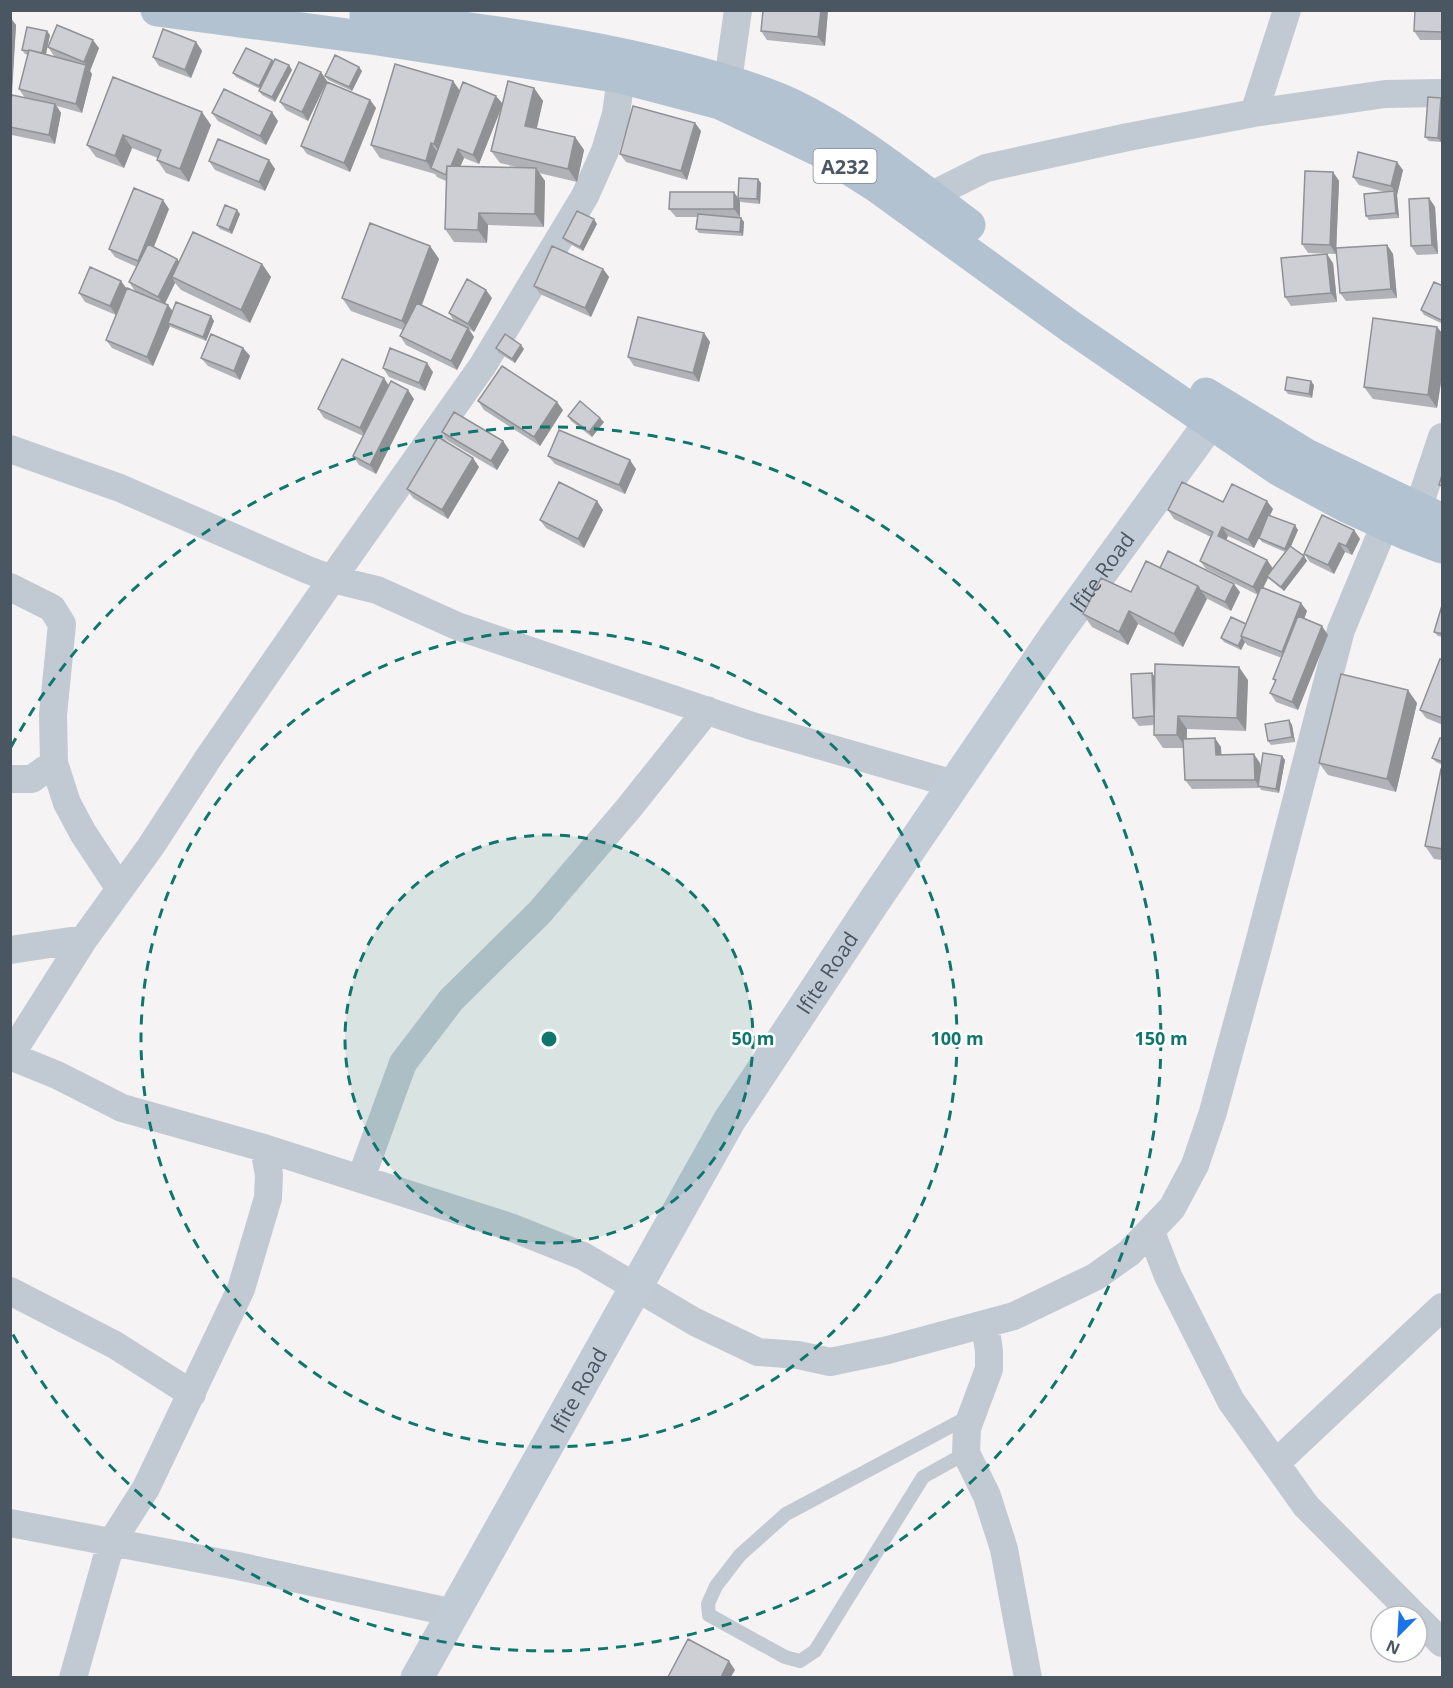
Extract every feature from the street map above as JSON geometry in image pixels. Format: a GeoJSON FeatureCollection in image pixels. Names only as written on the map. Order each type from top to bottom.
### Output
{"type":"FeatureCollection","features":[{"type":"Feature","properties":{"kind":"main road","name":"A232"},"geometry":{"type":"LineString","coordinates":[[158,10],[378,39],[621,77],[720,103],[823,152],[875,184],[1071,327],[1278,469],[1346,506],[1410,517]]}},
{"type":"Feature","properties":{"kind":"main road","name":"A232"},"geometry":{"type":"LineString","coordinates":[[333,10],[504,34],[624,54],[728,81],[790,105],[831,126],[930,196],[1094,318],[1225,406],[1410,517],[1443,548]]}},
{"type":"Feature","properties":{"kind":"street"},"geometry":{"type":"LineString","coordinates":[[728,81],[738,10]]}},
{"type":"Feature","properties":{"kind":"street"},"geometry":{"type":"LineString","coordinates":[[1254,113],[1287,10]]}},
{"type":"Feature","properties":{"kind":"street"},"geometry":{"type":"LineString","coordinates":[[621,77],[616,114],[605,151],[585,196],[483,366],[332,579],[84,939],[11,1056],[57,1075],[122,1108],[264,1148],[510,1227],[583,1256],[695,1322],[758,1352],[798,1355],[830,1362],[888,1350],[1014,1316],[1095,1276],[1129,1253],[1172,1208],[1195,1165],[1213,1112],[1341,630],[1410,517],[1443,437]]}},
{"type":"Feature","properties":{"kind":"street"},"geometry":{"type":"LineString","coordinates":[[930,196],[986,168],[1128,137],[1254,113],[1385,94],[1443,93]]}},
{"type":"Feature","properties":{"kind":"street","name":"Ifite Road"},"geometry":{"type":"LineString","coordinates":[[417,1677],[735,1112],[1055,636],[1210,423]]}},
{"type":"Feature","properties":{"kind":"street"},"geometry":{"type":"LineString","coordinates":[[10,449],[120,488],[332,579],[377,590],[457,627],[752,726],[954,784]]}},
{"type":"Feature","properties":{"kind":"street"},"geometry":{"type":"LineString","coordinates":[[10,587],[52,608],[62,624],[53,715],[54,763],[67,803],[82,833],[120,889]]}},
{"type":"Feature","properties":{"kind":"street"},"geometry":{"type":"LineString","coordinates":[[361,1178],[403,1063],[451,1000],[540,912],[628,809],[707,710]]}},
{"type":"Feature","properties":{"kind":"street"},"geometry":{"type":"LineString","coordinates":[[10,779],[32,779],[54,763]]}},
{"type":"Feature","properties":{"kind":"street"},"geometry":{"type":"LineString","coordinates":[[10,950],[84,939]]}},
{"type":"Feature","properties":{"kind":"street"},"geometry":{"type":"LineString","coordinates":[[73,1677],[111,1543],[146,1488],[241,1289],[268,1198],[269,1175],[264,1148]]}},
{"type":"Feature","properties":{"kind":"street"},"geometry":{"type":"LineString","coordinates":[[1151,1232],[1168,1276],[1231,1401],[1306,1506],[1403,1604]]}},
{"type":"Feature","properties":{"kind":"street"},"geometry":{"type":"LineString","coordinates":[[10,1291],[115,1345],[192,1394]]}},
{"type":"Feature","properties":{"kind":"street"},"geometry":{"type":"LineString","coordinates":[[1276,1463],[1443,1307]]}},
{"type":"Feature","properties":{"kind":"street"},"geometry":{"type":"LineString","coordinates":[[985,1324],[989,1369],[967,1428],[966,1453],[987,1496],[1004,1549],[1028,1677]]}},
{"type":"Feature","properties":{"kind":"street"},"geometry":{"type":"LineString","coordinates":[[10,1523],[238,1566],[454,1613]]}},
{"type":"Feature","properties":{"kind":"street"},"geometry":{"type":"LineString","coordinates":[[1429,1630],[1443,1643]]}},
{"type":"Feature","properties":{"kind":"lane"},"geometry":{"type":"LineString","coordinates":[[966,1453],[923,1477],[815,1651],[800,1661],[785,1657],[710,1616],[708,1604],[716,1586],[740,1555],[786,1514],[972,1415]]}},
{"type":"Feature","properties":{"kind":"building"},"geometry":{"type":"Polygon","coordinates":[[[763,10],[821,10],[818,37],[761,31],[763,10]]]}},
{"type":"Feature","properties":{"kind":"building"},"geometry":{"type":"Polygon","coordinates":[[[1415,10],[1443,10],[1443,32],[1414,31],[1415,10]]]}},
{"type":"Feature","properties":{"kind":"building"},"geometry":{"type":"Polygon","coordinates":[[[57,25],[93,40],[84,62],[48,47],[57,25]]]}},
{"type":"Feature","properties":{"kind":"building"},"geometry":{"type":"Polygon","coordinates":[[[27,27],[47,31],[42,53],[22,50],[27,27]]]}},
{"type":"Feature","properties":{"kind":"building"},"geometry":{"type":"Polygon","coordinates":[[[163,29],[196,42],[185,70],[153,57],[163,29]]]}},
{"type":"Feature","properties":{"kind":"building"},"geometry":{"type":"Polygon","coordinates":[[[246,48],[272,60],[259,86],[233,73],[246,48]]]}},
{"type":"Feature","properties":{"kind":"building"},"geometry":{"type":"Polygon","coordinates":[[[29,50],[86,65],[76,104],[19,89],[29,50]]]}},
{"type":"Feature","properties":{"kind":"building"},"geometry":{"type":"Polygon","coordinates":[[[335,55],[359,67],[349,87],[325,76],[335,55]]]}},
{"type":"Feature","properties":{"kind":"building"},"geometry":{"type":"Polygon","coordinates":[[[275,59],[289,65],[272,97],[259,91],[275,59]]]}},
{"type":"Feature","properties":{"kind":"building"},"geometry":{"type":"Polygon","coordinates":[[[299,62],[321,72],[302,112],[280,102],[299,62]]]}},
{"type":"Feature","properties":{"kind":"building"},"geometry":{"type":"Polygon","coordinates":[[[395,64],[453,81],[434,144],[431,143],[426,161],[371,145],[395,64]]]}},
{"type":"Feature","properties":{"kind":"building"},"geometry":{"type":"Polygon","coordinates":[[[113,77],[202,112],[180,169],[157,160],[161,150],[123,135],[115,156],[87,145],[113,77]]]}},
{"type":"Feature","properties":{"kind":"building"},"geometry":{"type":"Polygon","coordinates":[[[508,81],[534,88],[525,126],[575,137],[568,169],[491,151],[508,81]]]}},
{"type":"Feature","properties":{"kind":"building"},"geometry":{"type":"Polygon","coordinates":[[[327,82],[370,100],[344,163],[301,146],[327,82]]]}},
{"type":"Feature","properties":{"kind":"building"},"geometry":{"type":"Polygon","coordinates":[[[463,82],[496,96],[473,155],[458,149],[451,166],[447,166],[446,175],[431,168],[463,82]]]}},
{"type":"Feature","properties":{"kind":"building"},"geometry":{"type":"Polygon","coordinates":[[[224,89],[272,112],[260,136],[212,113],[224,89]]]}},
{"type":"Feature","properties":{"kind":"building"},"geometry":{"type":"Polygon","coordinates":[[[12,95],[55,104],[49,135],[10,127],[12,95]]]}},
{"type":"Feature","properties":{"kind":"building"},"geometry":{"type":"Polygon","coordinates":[[[1428,97],[1441,98],[1438,138],[1425,137],[1428,97]]]}},
{"type":"Feature","properties":{"kind":"building"},"geometry":{"type":"Polygon","coordinates":[[[633,106],[695,123],[681,171],[620,154],[633,106]]]}},
{"type":"Feature","properties":{"kind":"building"},"geometry":{"type":"Polygon","coordinates":[[[218,139],[269,160],[259,182],[209,161],[218,139]]]}},
{"type":"Feature","properties":{"kind":"building"},"geometry":{"type":"Polygon","coordinates":[[[1358,152],[1397,162],[1391,186],[1353,177],[1358,152]]]}},
{"type":"Feature","properties":{"kind":"building"},"geometry":{"type":"Polygon","coordinates":[[[447,166],[536,168],[535,214],[479,213],[478,230],[445,229],[447,166]]]}},
{"type":"Feature","properties":{"kind":"building"},"geometry":{"type":"Polygon","coordinates":[[[1305,171],[1333,172],[1330,245],[1302,244],[1305,171]]]}},
{"type":"Feature","properties":{"kind":"building"},"geometry":{"type":"Polygon","coordinates":[[[739,178],[758,179],[757,199],[738,198],[739,178]]]}},
{"type":"Feature","properties":{"kind":"building"},"geometry":{"type":"Polygon","coordinates":[[[134,188],[163,200],[138,261],[109,249],[134,188]]]}},
{"type":"Feature","properties":{"kind":"building"},"geometry":{"type":"Polygon","coordinates":[[[1394,191],[1396,213],[1366,216],[1364,194],[1394,191]]]}},
{"type":"Feature","properties":{"kind":"building"},"geometry":{"type":"Polygon","coordinates":[[[670,192],[734,192],[734,209],[669,209],[670,192]]]}},
{"type":"Feature","properties":{"kind":"building"},"geometry":{"type":"Polygon","coordinates":[[[1429,198],[1432,245],[1411,246],[1409,199],[1429,198]]]}},
{"type":"Feature","properties":{"kind":"building"},"geometry":{"type":"Polygon","coordinates":[[[225,205],[237,210],[229,230],[217,225],[225,205]]]}},
{"type":"Feature","properties":{"kind":"building"},"geometry":{"type":"Polygon","coordinates":[[[577,211],[594,219],[580,247],[563,238],[577,211]]]}},
{"type":"Feature","properties":{"kind":"building"},"geometry":{"type":"Polygon","coordinates":[[[698,214],[741,218],[740,232],[696,229],[698,214]]]}},
{"type":"Feature","properties":{"kind":"building"},"geometry":{"type":"Polygon","coordinates":[[[370,223],[430,246],[402,321],[342,298],[370,223]]]}},
{"type":"Feature","properties":{"kind":"building"},"geometry":{"type":"Polygon","coordinates":[[[193,232],[262,264],[241,310],[172,277],[193,232]]]}},
{"type":"Feature","properties":{"kind":"building"},"geometry":{"type":"Polygon","coordinates":[[[148,244],[177,259],[158,297],[129,282],[148,244]]]}},
{"type":"Feature","properties":{"kind":"building"},"geometry":{"type":"Polygon","coordinates":[[[1387,245],[1391,289],[1340,293],[1336,248],[1387,245]]]}},
{"type":"Feature","properties":{"kind":"building"},"geometry":{"type":"Polygon","coordinates":[[[552,246],[603,269],[585,308],[534,286],[552,246]]]}},
{"type":"Feature","properties":{"kind":"building"},"geometry":{"type":"Polygon","coordinates":[[[1327,254],[1331,293],[1285,297],[1281,258],[1327,254]]]}},
{"type":"Feature","properties":{"kind":"building"},"geometry":{"type":"Polygon","coordinates":[[[90,267],[121,281],[110,306],[79,293],[90,267]]]}},
{"type":"Feature","properties":{"kind":"building"},"geometry":{"type":"Polygon","coordinates":[[[467,279],[486,290],[468,324],[449,313],[467,279]]]}},
{"type":"Feature","properties":{"kind":"building"},"geometry":{"type":"Polygon","coordinates":[[[1434,282],[1443,286],[1443,321],[1421,310],[1434,282]]]}},
{"type":"Feature","properties":{"kind":"building"},"geometry":{"type":"Polygon","coordinates":[[[127,288],[168,305],[147,357],[106,340],[127,288]]]}},
{"type":"Feature","properties":{"kind":"building"},"geometry":{"type":"Polygon","coordinates":[[[176,302],[211,316],[203,337],[168,323],[176,302]]]}},
{"type":"Feature","properties":{"kind":"building"},"geometry":{"type":"Polygon","coordinates":[[[417,303],[468,328],[451,361],[400,336],[417,303]]]}},
{"type":"Feature","properties":{"kind":"building"},"geometry":{"type":"Polygon","coordinates":[[[638,317],[704,333],[693,373],[628,357],[638,317]]]}},
{"type":"Feature","properties":{"kind":"building"},"geometry":{"type":"Polygon","coordinates":[[[1373,318],[1437,327],[1428,395],[1364,387],[1373,318]]]}},
{"type":"Feature","properties":{"kind":"building"},"geometry":{"type":"Polygon","coordinates":[[[211,334],[243,348],[234,371],[201,358],[211,334]]]}},
{"type":"Feature","properties":{"kind":"building"},"geometry":{"type":"Polygon","coordinates":[[[505,334],[521,345],[512,359],[496,348],[505,334]]]}},
{"type":"Feature","properties":{"kind":"building"},"geometry":{"type":"Polygon","coordinates":[[[390,348],[427,363],[419,383],[383,368],[390,348]]]}},
{"type":"Feature","properties":{"kind":"building"},"geometry":{"type":"Polygon","coordinates":[[[342,359],[384,378],[360,428],[318,409],[342,359]]]}},
{"type":"Feature","properties":{"kind":"building"},"geometry":{"type":"Polygon","coordinates":[[[502,366],[557,402],[534,437],[478,401],[502,366]]]}},
{"type":"Feature","properties":{"kind":"building"},"geometry":{"type":"Polygon","coordinates":[[[1287,377],[1311,381],[1309,394],[1285,390],[1287,377]]]}},
{"type":"Feature","properties":{"kind":"building"},"geometry":{"type":"Polygon","coordinates":[[[391,381],[408,390],[370,465],[353,456],[391,381]]]}},
{"type":"Feature","properties":{"kind":"building"},"geometry":{"type":"Polygon","coordinates":[[[580,401],[600,418],[589,432],[568,416],[580,401]]]}},
{"type":"Feature","properties":{"kind":"building"},"geometry":{"type":"Polygon","coordinates":[[[454,412],[503,441],[491,461],[442,432],[454,412]]]}},
{"type":"Feature","properties":{"kind":"building"},"geometry":{"type":"Polygon","coordinates":[[[559,430],[630,460],[619,485],[548,456],[559,430]]]}},
{"type":"Feature","properties":{"kind":"building"},"geometry":{"type":"Polygon","coordinates":[[[438,437],[473,458],[442,510],[407,489],[438,437]]]}},
{"type":"Feature","properties":{"kind":"building"},"geometry":{"type":"Polygon","coordinates":[[[1443,472],[1443,486],[1439,485],[1443,472]]]}},
{"type":"Feature","properties":{"kind":"building"},"geometry":{"type":"Polygon","coordinates":[[[559,482],[597,501],[578,539],[540,520],[559,482]]]}},
{"type":"Feature","properties":{"kind":"building"},"geometry":{"type":"Polygon","coordinates":[[[1182,482],[1223,502],[1232,484],[1267,501],[1248,540],[1222,527],[1218,536],[1267,560],[1253,587],[1200,561],[1213,532],[1168,510],[1182,482]]]}},
{"type":"Feature","properties":{"kind":"building"},"geometry":{"type":"Polygon","coordinates":[[[1268,515],[1295,525],[1285,549],[1259,538],[1268,515]]]}},
{"type":"Feature","properties":{"kind":"building"},"geometry":{"type":"Polygon","coordinates":[[[1322,515],[1354,530],[1346,546],[1339,543],[1328,565],[1304,554],[1322,515]]]}},
{"type":"Feature","properties":{"kind":"building"},"geometry":{"type":"Polygon","coordinates":[[[1290,546],[1304,556],[1281,587],[1267,576],[1290,546]]]}},
{"type":"Feature","properties":{"kind":"building"},"geometry":{"type":"Polygon","coordinates":[[[1168,551],[1234,584],[1225,602],[1160,568],[1168,551]]]}},
{"type":"Feature","properties":{"kind":"building"},"geometry":{"type":"Polygon","coordinates":[[[1146,561],[1198,586],[1174,634],[1129,611],[1119,632],[1083,614],[1101,578],[1131,592],[1146,561]]]}},
{"type":"Feature","properties":{"kind":"building"},"geometry":{"type":"Polygon","coordinates":[[[1261,587],[1301,603],[1282,652],[1241,636],[1261,587]]]}},
{"type":"Feature","properties":{"kind":"building"},"geometry":{"type":"Polygon","coordinates":[[[1443,602],[1443,634],[1434,632],[1443,602]]]}},
{"type":"Feature","properties":{"kind":"building"},"geometry":{"type":"Polygon","coordinates":[[[1298,616],[1322,626],[1292,702],[1270,693],[1276,680],[1273,679],[1298,616]]]}},
{"type":"Feature","properties":{"kind":"building"},"geometry":{"type":"Polygon","coordinates":[[[1231,617],[1246,624],[1238,646],[1221,638],[1231,617]]]}},
{"type":"Feature","properties":{"kind":"building"},"geometry":{"type":"Polygon","coordinates":[[[1440,659],[1443,660],[1443,718],[1420,710],[1440,659]]]}},
{"type":"Feature","properties":{"kind":"building"},"geometry":{"type":"Polygon","coordinates":[[[1155,664],[1239,667],[1237,718],[1178,716],[1177,735],[1154,735],[1155,664]]]}},
{"type":"Feature","properties":{"kind":"building"},"geometry":{"type":"Polygon","coordinates":[[[1152,673],[1154,716],[1133,718],[1131,674],[1152,673]]]}},
{"type":"Feature","properties":{"kind":"building"},"geometry":{"type":"Polygon","coordinates":[[[1341,674],[1408,690],[1387,779],[1319,763],[1341,674]]]}},
{"type":"Feature","properties":{"kind":"building"},"geometry":{"type":"Polygon","coordinates":[[[1289,720],[1292,737],[1268,741],[1265,724],[1289,720]]]}},
{"type":"Feature","properties":{"kind":"building"},"geometry":{"type":"Polygon","coordinates":[[[1215,738],[1216,755],[1254,754],[1255,780],[1185,780],[1183,739],[1215,738]]]}},
{"type":"Feature","properties":{"kind":"building"},"geometry":{"type":"Polygon","coordinates":[[[1440,738],[1443,739],[1443,762],[1432,758],[1440,738]]]}},
{"type":"Feature","properties":{"kind":"building"},"geometry":{"type":"Polygon","coordinates":[[[1263,753],[1282,756],[1276,789],[1258,786],[1263,753]]]}},
{"type":"Feature","properties":{"kind":"building"},"geometry":{"type":"Polygon","coordinates":[[[1441,769],[1443,769],[1443,849],[1425,846],[1441,769]]]}},
{"type":"Feature","properties":{"kind":"building"},"geometry":{"type":"Polygon","coordinates":[[[688,1639],[729,1661],[721,1677],[668,1677],[688,1639]]]}}]}
